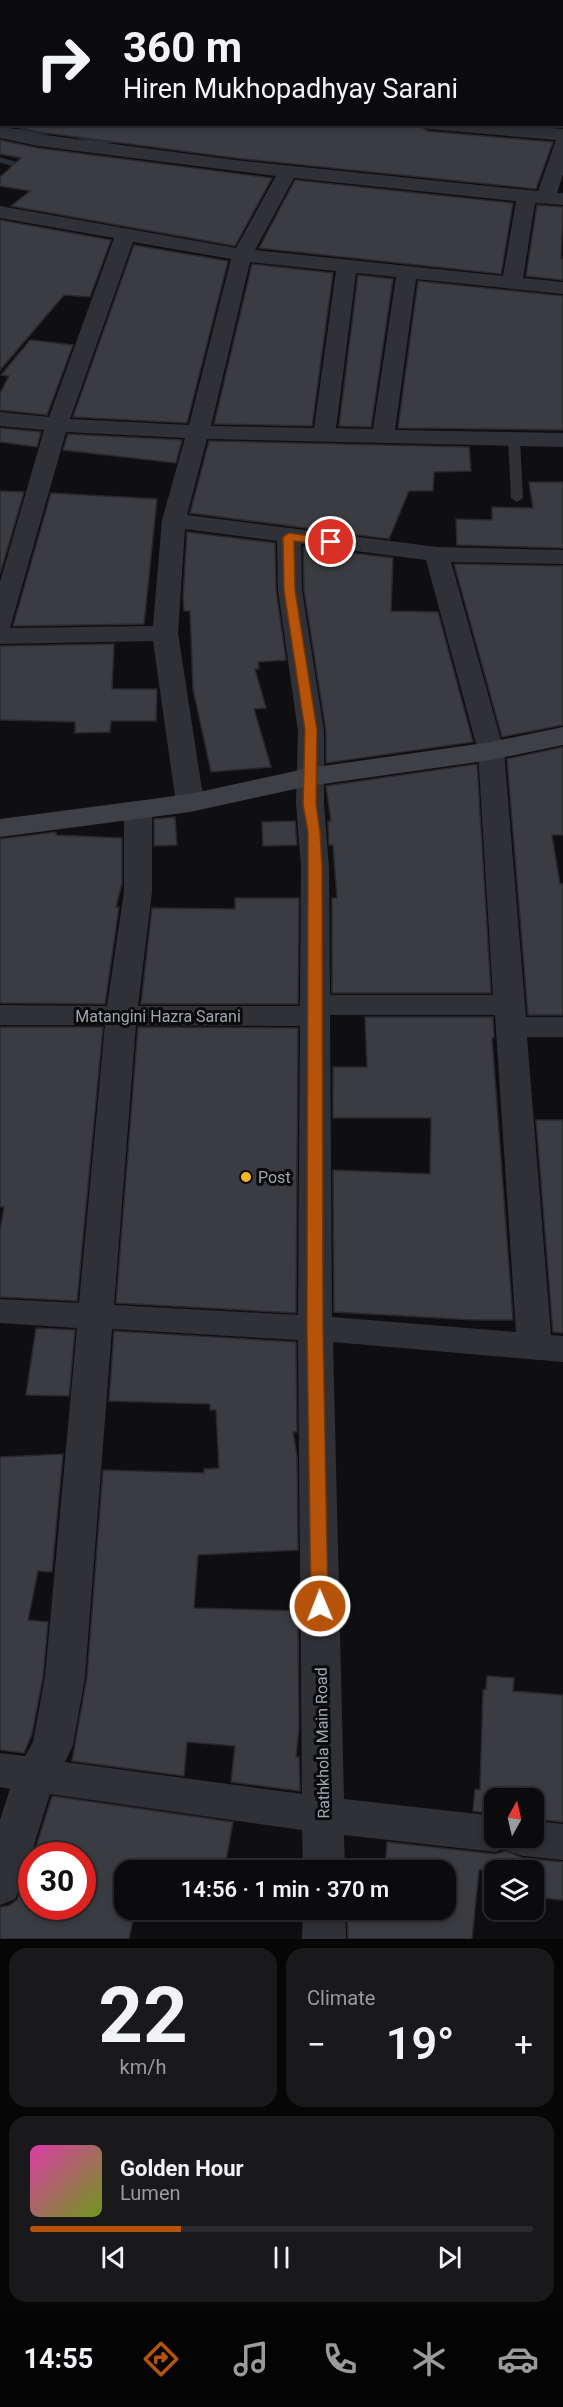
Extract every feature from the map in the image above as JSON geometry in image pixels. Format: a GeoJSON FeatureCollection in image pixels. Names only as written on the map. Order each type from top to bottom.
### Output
{"type":"FeatureCollection","features":[{"type":"Feature","properties":{"kind":"street"},"geometry":{"type":"LineString","coordinates":[[453,126],[563,135]]}},
{"type":"Feature","properties":{"kind":"street"},"geometry":{"type":"LineString","coordinates":[[0,132],[42,132],[288,172],[421,188],[545,198]]}},
{"type":"Feature","properties":{"kind":"street"},"geometry":{"type":"LineString","coordinates":[[512,283],[545,198],[563,143]]}},
{"type":"Feature","properties":{"kind":"street"},"geometry":{"type":"LineString","coordinates":[[190,803],[165,633],[174,520],[242,255],[288,172]]}},
{"type":"Feature","properties":{"kind":"street"},"geometry":{"type":"LineString","coordinates":[[0,212],[242,255],[563,288]]}},
{"type":"Feature","properties":{"kind":"street"},"geometry":{"type":"LineString","coordinates":[[0,625],[57,425],[125,235]]}},
{"type":"Feature","properties":{"kind":"street"},"geometry":{"type":"LineString","coordinates":[[324,435],[347,267]]}},
{"type":"Feature","properties":{"kind":"street"},"geometry":{"type":"LineString","coordinates":[[383,437],[406,273]]}},
{"type":"Feature","properties":{"kind":"street"},"geometry":{"type":"LineString","coordinates":[[0,418],[57,425],[198,432],[563,440]]}},
{"type":"Feature","properties":{"kind":"street"},"geometry":{"type":"LineString","coordinates":[[174,520],[289,537],[437,554],[563,557]]}},
{"type":"Feature","properties":{"kind":"street","name":"Rathkhola Main Road"},"geometry":{"type":"LineString","coordinates":[[289,537],[290,590],[311,730],[309,777],[314,832],[315,1328],[324,1860]]}},
{"type":"Feature","properties":{"kind":"street"},"geometry":{"type":"LineString","coordinates":[[0,1311],[95,1318],[315,1328],[548,1348],[510,1016],[491,751],[437,554]]}},
{"type":"Feature","properties":{"kind":"street"},"geometry":{"type":"LineString","coordinates":[[0,636],[165,633]]}},
{"type":"Feature","properties":{"kind":"street"},"geometry":{"type":"LineString","coordinates":[[0,828],[190,803],[309,777],[491,751],[563,736]]}},
{"type":"Feature","properties":{"kind":"street"},"geometry":{"type":"LineString","coordinates":[[0,1886],[17,1773],[53,1745],[65,1677],[77,1560],[95,1318],[122,1016],[138,892],[138,810]]}},
{"type":"Feature","properties":{"kind":"street","name":"Matangini Hazra Sarani"},"geometry":{"type":"LineString","coordinates":[[0,1015],[122,1016],[316,1010],[510,1016],[563,1027]]}},
{"type":"Feature","properties":{"kind":"street"},"geometry":{"type":"LineString","coordinates":[[17,1773],[323,1815],[484,1833]]}},
{"type":"Feature","properties":{"kind":"street"},"geometry":{"type":"LineString","coordinates":[[544,1840],[563,1842]]}},
{"type":"Feature","properties":{"kind":"street"},"geometry":{"type":"LineString","coordinates":[[324,1920],[324,1939]]}},
{"type":"Feature","properties":{"kind":"lane"},"geometry":{"type":"LineString","coordinates":[[514,439],[518,498]]}},
{"type":"Feature","properties":{"kind":"building"},"geometry":{"type":"Polygon","coordinates":[[[12,126],[420,126],[428,131],[553,142],[536,189],[235,158],[38,132],[12,126]]]}},
{"type":"Feature","properties":{"kind":"building"},"geometry":{"type":"Polygon","coordinates":[[[0,140],[38,148],[272,178],[235,246],[11,206],[30,191],[0,186],[0,177],[21,158],[0,154],[0,140]]]}},
{"type":"Feature","properties":{"kind":"building"},"geometry":{"type":"Polygon","coordinates":[[[295,180],[513,203],[501,274],[259,248],[295,180]]]}},
{"type":"Feature","properties":{"kind":"building"},"geometry":{"type":"Polygon","coordinates":[[[537,205],[563,207],[561,259],[563,259],[563,280],[526,276],[537,205]]]}},
{"type":"Feature","properties":{"kind":"building"},"geometry":{"type":"Polygon","coordinates":[[[0,220],[111,240],[90,297],[64,295],[0,370],[0,220]]]}},
{"type":"Feature","properties":{"kind":"building"},"geometry":{"type":"Polygon","coordinates":[[[134,245],[228,261],[187,423],[73,417],[134,245]]]}},
{"type":"Feature","properties":{"kind":"building"},"geometry":{"type":"Polygon","coordinates":[[[252,264],[333,273],[312,426],[214,424],[252,264]]]}},
{"type":"Feature","properties":{"kind":"building"},"geometry":{"type":"Polygon","coordinates":[[[358,275],[393,279],[371,427],[339,426],[358,275]]]}},
{"type":"Feature","properties":{"kind":"building"},"geometry":{"type":"Polygon","coordinates":[[[418,281],[563,296],[563,430],[398,428],[418,281]]]}},
{"type":"Feature","properties":{"kind":"building"},"geometry":{"type":"Polygon","coordinates":[[[30,340],[73,345],[47,415],[0,410],[0,393],[9,376],[1,375],[30,340]]]}},
{"type":"Feature","properties":{"kind":"building"},"geometry":{"type":"Polygon","coordinates":[[[0,428],[41,432],[37,447],[0,442],[0,428]]]}},
{"type":"Feature","properties":{"kind":"building"},"geometry":{"type":"Polygon","coordinates":[[[68,434],[182,440],[176,463],[63,450],[68,434]]]}},
{"type":"Feature","properties":{"kind":"building"},"geometry":{"type":"Polygon","coordinates":[[[209,441],[469,447],[471,471],[434,472],[433,491],[409,491],[389,539],[190,513],[209,441]]]}},
{"type":"Feature","properties":{"kind":"building"},"geometry":{"type":"Polygon","coordinates":[[[529,482],[563,482],[563,548],[457,545],[456,519],[492,520],[492,507],[533,508],[529,482]]]}},
{"type":"Feature","properties":{"kind":"building"},"geometry":{"type":"Polygon","coordinates":[[[0,491],[24,492],[0,574],[0,491]]]}},
{"type":"Feature","properties":{"kind":"building"},"geometry":{"type":"Polygon","coordinates":[[[51,493],[157,499],[144,624],[13,626],[51,493]]]}},
{"type":"Feature","properties":{"kind":"building"},"geometry":{"type":"Polygon","coordinates":[[[187,532],[275,543],[276,590],[286,660],[258,662],[259,669],[255,669],[266,708],[254,709],[271,767],[211,772],[193,689],[190,611],[184,611],[187,532]]]}},
{"type":"Feature","properties":{"kind":"building"},"geometry":{"type":"Polygon","coordinates":[[[303,547],[393,558],[391,611],[438,612],[473,742],[326,763],[326,731],[304,590],[303,547]]]}},
{"type":"Feature","properties":{"kind":"building"},"geometry":{"type":"Polygon","coordinates":[[[454,564],[563,566],[563,725],[502,737],[454,564]]]}},
{"type":"Feature","properties":{"kind":"building"},"geometry":{"type":"Polygon","coordinates":[[[114,644],[112,689],[157,689],[156,721],[111,721],[110,732],[75,733],[75,722],[0,720],[0,646],[114,644]]]}},
{"type":"Feature","properties":{"kind":"building"},"geometry":{"type":"Polygon","coordinates":[[[563,747],[563,835],[552,835],[560,884],[563,884],[563,1015],[528,1015],[507,759],[563,747]]]}},
{"type":"Feature","properties":{"kind":"building"},"geometry":{"type":"Polygon","coordinates":[[[477,764],[491,993],[332,993],[332,898],[337,898],[333,845],[329,845],[328,821],[331,821],[326,786],[477,764]]]}},
{"type":"Feature","properties":{"kind":"building"},"geometry":{"type":"Polygon","coordinates":[[[175,817],[177,845],[154,846],[154,819],[175,817]]]}},
{"type":"Feature","properties":{"kind":"building"},"geometry":{"type":"Polygon","coordinates":[[[295,821],[297,845],[263,846],[262,822],[295,821]]]}},
{"type":"Feature","properties":{"kind":"building"},"geometry":{"type":"Polygon","coordinates":[[[56,832],[56,835],[122,838],[122,883],[116,907],[119,907],[105,1004],[0,1003],[0,839],[56,832]]]}},
{"type":"Feature","properties":{"kind":"building"},"geometry":{"type":"Polygon","coordinates":[[[235,898],[299,898],[298,1004],[141,1004],[152,908],[235,909],[235,898]]]}},
{"type":"Feature","properties":{"kind":"building"},"geometry":{"type":"Polygon","coordinates":[[[365,1017],[493,1017],[494,1038],[492,1038],[513,1320],[334,1312],[333,1170],[430,1174],[431,1118],[333,1118],[333,1067],[367,1067],[365,1017]]]}},
{"type":"Feature","properties":{"kind":"building"},"geometry":{"type":"Polygon","coordinates":[[[0,1027],[103,1027],[77,1301],[0,1297],[0,1232],[4,1207],[0,1207],[0,1027]]]}},
{"type":"Feature","properties":{"kind":"building"},"geometry":{"type":"Polygon","coordinates":[[[138,1027],[298,1028],[296,1313],[116,1303],[138,1027]]]}},
{"type":"Feature","properties":{"kind":"building"},"geometry":{"type":"Polygon","coordinates":[[[536,1120],[563,1120],[563,1333],[553,1332],[536,1120]]]}},
{"type":"Feature","properties":{"kind":"building"},"geometry":{"type":"Polygon","coordinates":[[[36,1328],[75,1330],[69,1396],[26,1395],[36,1328]]]}},
{"type":"Feature","properties":{"kind":"building"},"geometry":{"type":"Polygon","coordinates":[[[114,1331],[296,1342],[297,1432],[293,1432],[297,1456],[298,1550],[198,1555],[194,1608],[298,1611],[299,1728],[296,1757],[299,1757],[300,1791],[231,1782],[235,1746],[187,1742],[184,1776],[72,1761],[87,1677],[103,1470],[204,1473],[204,1469],[219,1468],[216,1410],[210,1410],[210,1404],[109,1401],[114,1331]]]}},
{"type":"Feature","properties":{"kind":"building"},"geometry":{"type":"Polygon","coordinates":[[[63,1454],[52,1572],[38,1571],[28,1620],[48,1622],[43,1677],[32,1734],[24,1753],[0,1750],[0,1457],[63,1454]]]}},
{"type":"Feature","properties":{"kind":"building"},"geometry":{"type":"Polygon","coordinates":[[[487,1676],[514,1678],[513,1691],[563,1695],[563,1822],[544,1820],[544,1788],[484,1788],[484,1812],[473,1811],[475,1789],[480,1790],[483,1690],[486,1689],[487,1676]]]}},
{"type":"Feature","properties":{"kind":"building"},"geometry":{"type":"Polygon","coordinates":[[[52,1796],[233,1822],[226,1860],[114,1860],[114,1920],[133,1920],[129,1939],[0,1939],[0,1907],[8,1906],[18,1897],[18,1920],[96,1920],[96,1842],[37,1842],[52,1796]]]}},
{"type":"Feature","properties":{"kind":"building"},"geometry":{"type":"Polygon","coordinates":[[[387,1842],[495,1854],[506,1851],[523,1858],[543,1860],[484,1860],[484,1870],[479,1870],[472,1939],[348,1939],[347,1920],[456,1920],[456,1860],[386,1860],[387,1842]]]}},
{"type":"Feature","properties":{"kind":"building"},"geometry":{"type":"Polygon","coordinates":[[[544,1860],[563,1862],[563,1900],[544,1898],[544,1860]]]}},
{"type":"Feature","properties":{"kind":"waterway"},"geometry":{"type":"LineString","coordinates":[[0,131],[47,132]]}},
{"type":"Feature","properties":{"kind":"waterway"},"geometry":{"type":"LineString","coordinates":[[79,136],[98,141],[121,140]]}},
{"type":"Feature","properties":{"kind":"waterway"},"geometry":{"type":"LineString","coordinates":[[0,160],[24,167]]}},
{"type":"Feature","properties":{"kind":"place","name":"Post"},"geometry":{"type":"Point","coordinates":[246,1177]}},
{"type":"Feature","properties":{"kind":"route"},"geometry":{"type":"LineString","coordinates":[[320,1606],[315,1328],[314,832],[309,777],[311,730],[290,590],[289,537],[331,542]]}}]}
